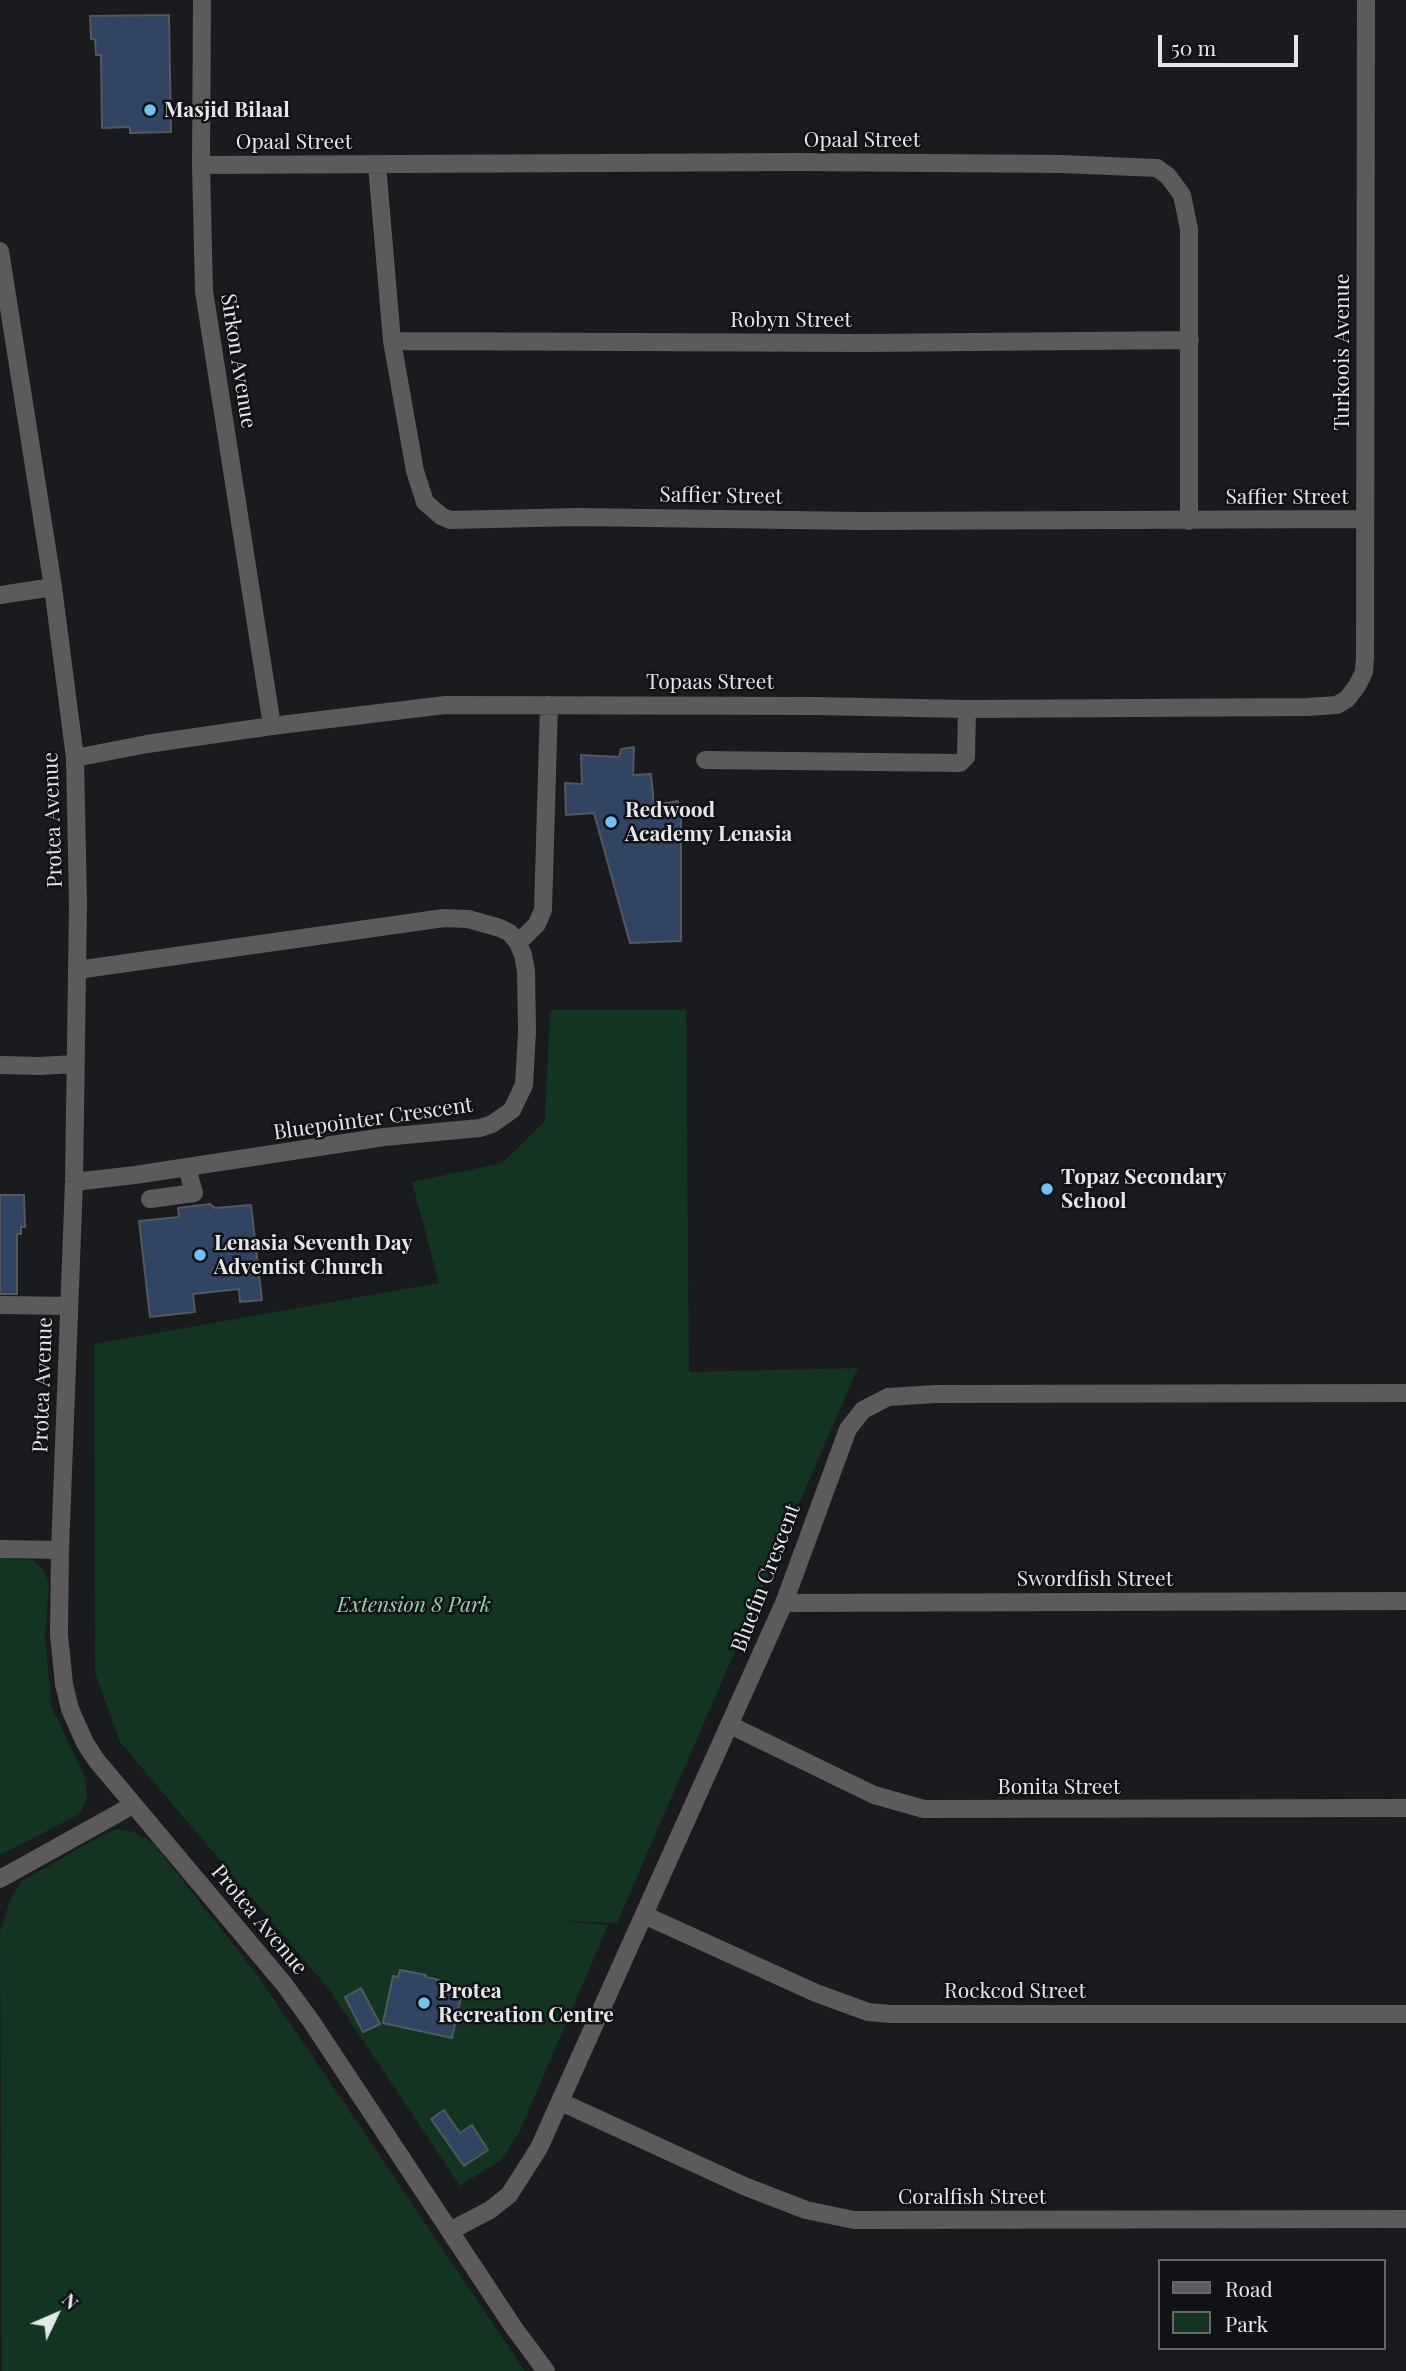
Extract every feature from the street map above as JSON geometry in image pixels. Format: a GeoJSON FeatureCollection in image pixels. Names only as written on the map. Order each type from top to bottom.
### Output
{"type":"FeatureCollection","features":[{"type":"Feature","properties":{"kind":"street","name":"Sirkon Avenue"},"geometry":{"type":"LineString","coordinates":[[202,0],[201,165],[207,312],[272,726]]}},
{"type":"Feature","properties":{"kind":"street","name":"Turkoois Avenue"},"geometry":{"type":"LineString","coordinates":[[1347,699],[1364,672],[1366,0]]}},
{"type":"Feature","properties":{"kind":"street","name":"Opaal Street"},"geometry":{"type":"LineString","coordinates":[[201,165],[797,162],[1150,166],[1176,184],[1186,208],[1189,229],[1189,521]]}},
{"type":"Feature","properties":{"kind":"street","name":"Saffier Street"},"geometry":{"type":"LineString","coordinates":[[377,165],[392,341],[418,487],[425,502],[434,512],[450,520],[591,517],[1364,520]]}},
{"type":"Feature","properties":{"kind":"street","name":"Protea Avenue"},"geometry":{"type":"LineString","coordinates":[[0,251],[53,587],[75,758],[78,904],[74,1182],[59,1635],[64,1684],[70,1709],[97,1761],[312,2021],[514,2328],[546,2371]]}},
{"type":"Feature","properties":{"kind":"street","name":"Robyn Street"},"geometry":{"type":"LineString","coordinates":[[392,341],[878,343],[1190,340]]}},
{"type":"Feature","properties":{"kind":"street"},"geometry":{"type":"LineString","coordinates":[[0,595],[53,587]]}},
{"type":"Feature","properties":{"kind":"street","name":"Topaas Street"},"geometry":{"type":"LineString","coordinates":[[75,758],[148,744],[424,707],[1307,707],[1336,705],[1347,699]]}},
{"type":"Feature","properties":{"kind":"street"},"geometry":{"type":"LineString","coordinates":[[76,970],[444,918],[486,922],[510,933],[518,943],[541,918],[543,910],[549,705]]}},
{"type":"Feature","properties":{"kind":"street"},"geometry":{"type":"LineString","coordinates":[[705,760],[960,763],[966,757],[967,709]]}},
{"type":"Feature","properties":{"kind":"street","name":"Bluepointer Crescent"},"geometry":{"type":"LineString","coordinates":[[74,1182],[384,1137],[480,1128],[503,1118],[519,1099],[524,1085],[526,971],[518,943]]}},
{"type":"Feature","properties":{"kind":"street"},"geometry":{"type":"LineString","coordinates":[[0,1065],[75,1064]]}},
{"type":"Feature","properties":{"kind":"street"},"geometry":{"type":"LineString","coordinates":[[150,1199],[194,1193],[187,1167]]}},
{"type":"Feature","properties":{"kind":"street"},"geometry":{"type":"LineString","coordinates":[[0,1305],[69,1307]]}},
{"type":"Feature","properties":{"kind":"street","name":"Bluefin Crescent"},"geometry":{"type":"LineString","coordinates":[[450,2231],[489,2210],[509,2195],[530,2164],[561,2102],[784,1603],[848,1429],[863,1410],[888,1397],[936,1394],[1406,1393]]}},
{"type":"Feature","properties":{"kind":"street"},"geometry":{"type":"LineString","coordinates":[[0,1549],[60,1550]]}},
{"type":"Feature","properties":{"kind":"street","name":"Swordfish Street"},"geometry":{"type":"LineString","coordinates":[[784,1603],[1406,1601]]}},
{"type":"Feature","properties":{"kind":"street","name":"Bonita Street"},"geometry":{"type":"LineString","coordinates":[[730,1725],[874,1794],[924,1809],[1406,1808]]}},
{"type":"Feature","properties":{"kind":"street"},"geometry":{"type":"LineString","coordinates":[[0,1879],[133,1805]]}},
{"type":"Feature","properties":{"kind":"street","name":"Rockcod Street"},"geometry":{"type":"LineString","coordinates":[[644,1915],[827,1997],[868,2012],[1406,2014]]}},
{"type":"Feature","properties":{"kind":"street","name":"Coralfish Street"},"geometry":{"type":"LineString","coordinates":[[561,2102],[744,2186],[806,2210],[854,2220],[1406,2219]]}},
{"type":"Feature","properties":{"kind":"green space","name":"Extension 8 Park"},"geometry":{"type":"Polygon","coordinates":[[[550,1010],[686,1010],[689,1372],[858,1368],[617,1923],[559,1921],[608,1925],[518,2135],[501,2160],[460,2186],[328,1988],[120,1742],[95,1673],[94,1344],[439,1283],[412,1182],[502,1163],[545,1121],[550,1010]]]}},
{"type":"Feature","properties":{"kind":"green space"},"geometry":{"type":"Polygon","coordinates":[[[0,1557],[33,1560],[45,1572],[49,1584],[45,1638],[52,1708],[85,1777],[87,1797],[80,1814],[0,1855],[0,1557]]]}},
{"type":"Feature","properties":{"kind":"green space"},"geometry":{"type":"Polygon","coordinates":[[[118,1829],[135,1832],[153,1843],[259,1977],[525,2371],[2,2371],[0,1932],[11,1898],[22,1881],[104,1834],[118,1829]]]}},
{"type":"Feature","properties":{"kind":"building"},"geometry":{"type":"Polygon","coordinates":[[[169,15],[171,132],[130,133],[130,127],[102,128],[101,55],[96,55],[95,39],[91,39],[90,16],[169,15]]]}},
{"type":"Feature","properties":{"kind":"building"},"geometry":{"type":"Polygon","coordinates":[[[634,747],[633,775],[651,774],[654,805],[678,801],[681,821],[681,941],[630,943],[594,813],[566,815],[565,783],[582,784],[581,755],[619,757],[621,749],[634,747]]]}},
{"type":"Feature","properties":{"kind":"building"},"geometry":{"type":"Polygon","coordinates":[[[0,1195],[24,1195],[25,1227],[21,1227],[21,1234],[17,1234],[17,1294],[0,1294],[0,1195]]]}},
{"type":"Feature","properties":{"kind":"building","name":"Lenasia Seventh Day Adventist Church"},"geometry":{"type":"Polygon","coordinates":[[[210,1204],[215,1208],[251,1205],[262,1300],[240,1302],[239,1289],[193,1294],[195,1312],[150,1317],[139,1221],[179,1217],[178,1208],[210,1204]]]}},
{"type":"Feature","properties":{"kind":"building","name":"Protea Recreation Centre"},"geometry":{"type":"Polygon","coordinates":[[[400,1970],[426,1975],[425,1977],[439,1980],[438,1983],[463,1988],[452,2038],[383,2023],[393,1976],[398,1977],[400,1970]]]}},
{"type":"Feature","properties":{"kind":"building"},"geometry":{"type":"Polygon","coordinates":[[[361,1988],[380,2024],[363,2032],[345,1997],[361,1988]]]}},
{"type":"Feature","properties":{"kind":"building"},"geometry":{"type":"Polygon","coordinates":[[[444,2110],[460,2133],[472,2125],[488,2150],[464,2166],[431,2119],[444,2110]]]}},
{"type":"Feature","properties":{"kind":"place","name":"Masjid Bilaal"},"geometry":{"type":"Point","coordinates":[150,110]}},
{"type":"Feature","properties":{"kind":"place","name":"Redwood Academy Lenasia"},"geometry":{"type":"Point","coordinates":[611,822]}},
{"type":"Feature","properties":{"kind":"place","name":"Topaz Secondary School"},"geometry":{"type":"Point","coordinates":[1047,1189]}},
{"type":"Feature","properties":{"kind":"place","name":"Lenasia Seventh Day Adventist Church"},"geometry":{"type":"Point","coordinates":[200,1255]}},
{"type":"Feature","properties":{"kind":"place","name":"Protea Recreation Centre"},"geometry":{"type":"Point","coordinates":[424,2003]}}]}
